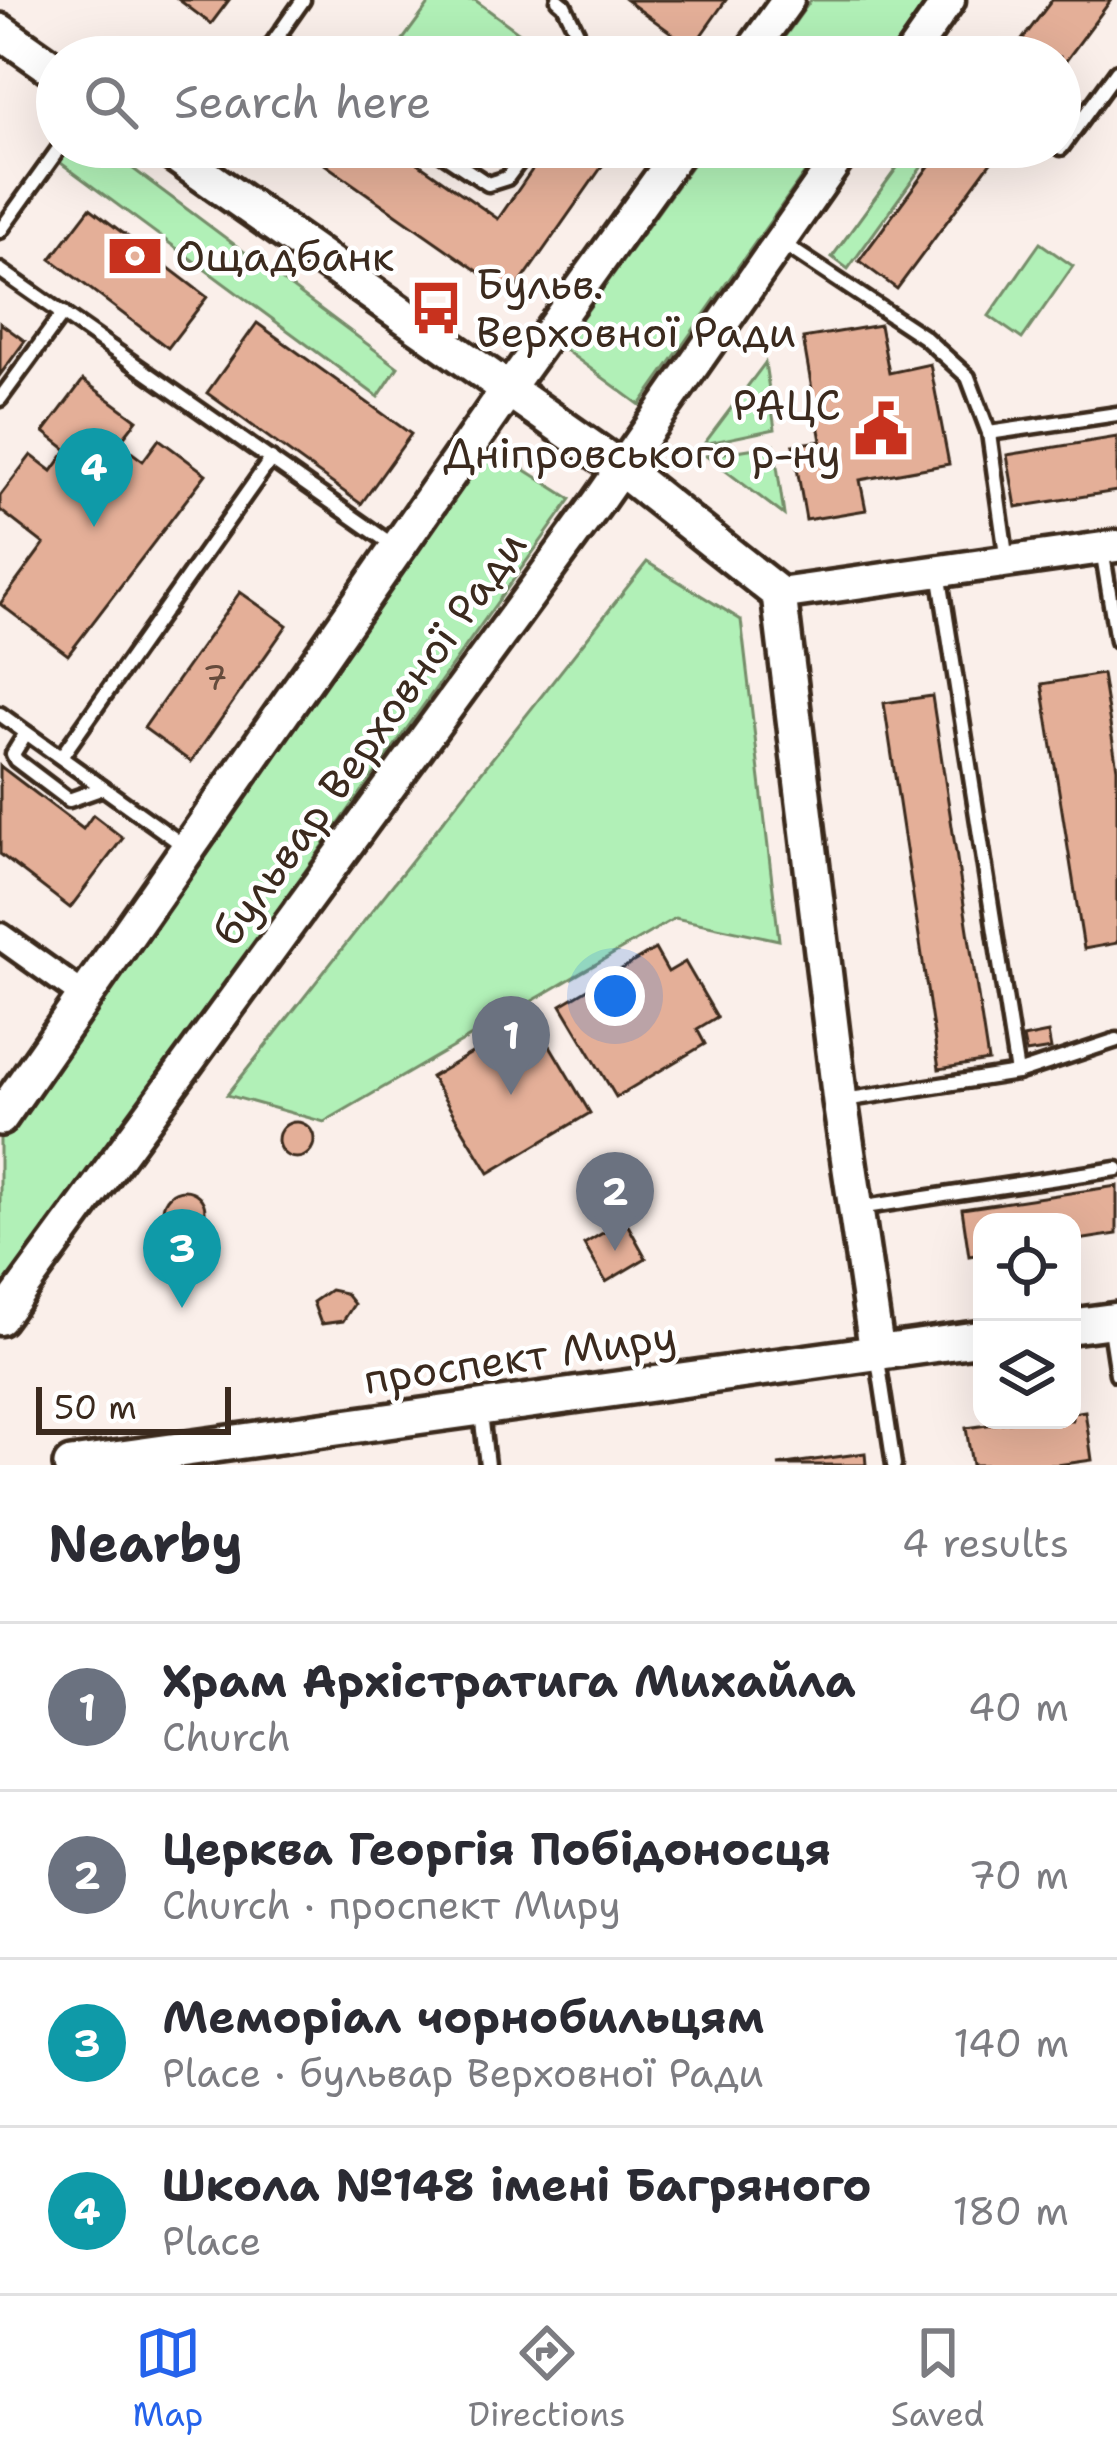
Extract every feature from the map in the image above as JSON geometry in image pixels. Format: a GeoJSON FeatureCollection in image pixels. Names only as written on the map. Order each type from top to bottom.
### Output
{"type":"FeatureCollection","features":[{"type":"Feature","properties":{"kind":"main road"},"geometry":{"type":"LineString","coordinates":[[0,31],[36,56]]}},
{"type":"Feature","properties":{"kind":"main road"},"geometry":{"type":"LineString","coordinates":[[205,168],[620,468],[779,594],[839,1101],[877,1352]]}},
{"type":"Feature","properties":{"kind":"main road","name":"бульвар Верховної Ради"},"geometry":{"type":"LineString","coordinates":[[0,1118],[509,388]]}},
{"type":"Feature","properties":{"kind":"main road"},"geometry":{"type":"LineString","coordinates":[[1081,1325],[1113,1320]]}},
{"type":"Feature","properties":{"kind":"main road","name":"проспект Миру"},"geometry":{"type":"LineString","coordinates":[[71,1465],[973,1339]]}},
{"type":"Feature","properties":{"kind":"street"},"geometry":{"type":"LineString","coordinates":[[762,36],[788,0]]}},
{"type":"Feature","properties":{"kind":"street"},"geometry":{"type":"LineString","coordinates":[[924,36],[949,0]]}},
{"type":"Feature","properties":{"kind":"street","name":"бульвар Верховної Ради"},"geometry":{"type":"LineString","coordinates":[[509,388],[663,168]]}},
{"type":"Feature","properties":{"kind":"street","name":"бульвар Верховної Ради"},"geometry":{"type":"LineString","coordinates":[[0,1319],[620,468],[831,168]]}},
{"type":"Feature","properties":{"kind":"street"},"geometry":{"type":"LineString","coordinates":[[779,594],[1109,547]]}},
{"type":"Feature","properties":{"kind":"street"},"geometry":{"type":"LineString","coordinates":[[0,936],[87,998]]}},
{"type":"Feature","properties":{"kind":"lane"},"geometry":{"type":"LineString","coordinates":[[278,36],[302,0]]}},
{"type":"Feature","properties":{"kind":"lane"},"geometry":{"type":"LineString","coordinates":[[558,0],[579,36]]}},
{"type":"Feature","properties":{"kind":"lane"},"geometry":{"type":"LineString","coordinates":[[1081,120],[1117,71]]}},
{"type":"Feature","properties":{"kind":"lane"},"geometry":{"type":"LineString","coordinates":[[0,231],[45,168]]}},
{"type":"Feature","properties":{"kind":"lane"},"geometry":{"type":"LineString","coordinates":[[464,168],[488,184],[508,178],[515,168]]}},
{"type":"Feature","properties":{"kind":"lane"},"geometry":{"type":"LineString","coordinates":[[780,242],[925,338],[968,377],[988,433],[1007,563]]}},
{"type":"Feature","properties":{"kind":"lane"},"geometry":{"type":"LineString","coordinates":[[0,270],[399,549]]}},
{"type":"Feature","properties":{"kind":"lane"},"geometry":{"type":"LineString","coordinates":[[0,399],[63,313]]}},
{"type":"Feature","properties":{"kind":"lane"},"geometry":{"type":"LineString","coordinates":[[988,433],[1117,414]]}},
{"type":"Feature","properties":{"kind":"lane"},"geometry":{"type":"LineString","coordinates":[[61,757],[272,459]]}},
{"type":"Feature","properties":{"kind":"lane"},"geometry":{"type":"LineString","coordinates":[[1109,547],[1117,641]]}},
{"type":"Feature","properties":{"kind":"lane"},"geometry":{"type":"LineString","coordinates":[[939,571],[1017,1073]]}},
{"type":"Feature","properties":{"kind":"lane"},"geometry":{"type":"LineString","coordinates":[[0,714],[188,848]]}},
{"type":"Feature","properties":{"kind":"lane"},"geometry":{"type":"LineString","coordinates":[[26,733],[14,754],[16,760],[60,796],[74,799],[103,788]]}},
{"type":"Feature","properties":{"kind":"lane"},"geometry":{"type":"LineString","coordinates":[[839,1101],[1017,1073],[1117,1040]]}},
{"type":"Feature","properties":{"kind":"lane"},"geometry":{"type":"LineString","coordinates":[[856,1208],[1117,1169]]}},
{"type":"Feature","properties":{"kind":"lane"},"geometry":{"type":"LineString","coordinates":[[1113,1320],[1117,1374]]}},
{"type":"Feature","properties":{"kind":"lane"},"geometry":{"type":"LineString","coordinates":[[877,1352],[894,1465]]}},
{"type":"Feature","properties":{"kind":"lane"},"geometry":{"type":"LineString","coordinates":[[480,1408],[487,1465]]}},
{"type":"Feature","properties":{"kind":"green space"},"geometry":{"type":"Polygon","coordinates":[[[432,0],[475,0],[524,36],[406,36],[432,0]]]}},
{"type":"Feature","properties":{"kind":"green space"},"geometry":{"type":"Polygon","coordinates":[[[811,0],[927,0],[902,36],[785,36],[811,0]]]}},
{"type":"Feature","properties":{"kind":"green space"},"geometry":{"type":"Polygon","coordinates":[[[67,168],[132,168],[398,367],[378,397],[67,168]]]}},
{"type":"Feature","properties":{"kind":"green space"},"geometry":{"type":"Polygon","coordinates":[[[690,168],[808,168],[640,405],[561,347],[690,168]]]}},
{"type":"Feature","properties":{"kind":"green space"},"geometry":{"type":"Polygon","coordinates":[[[897,168],[921,168],[848,269],[832,257],[897,168]]]}},
{"type":"Feature","properties":{"kind":"green space"},"geometry":{"type":"Polygon","coordinates":[[[1040,243],[1073,266],[1022,339],[989,316],[1040,243]]]}},
{"type":"Feature","properties":{"kind":"green space"},"geometry":{"type":"Polygon","coordinates":[[[765,363],[775,429],[704,444],[765,363]]]}},
{"type":"Feature","properties":{"kind":"green space"},"geometry":{"type":"Polygon","coordinates":[[[774,445],[784,515],[706,456],[774,445]]]}},
{"type":"Feature","properties":{"kind":"green space"},"geometry":{"type":"Polygon","coordinates":[[[489,447],[571,499],[0,1298],[0,1138],[489,447]]]}},
{"type":"Feature","properties":{"kind":"green space"},"geometry":{"type":"Polygon","coordinates":[[[647,562],[741,620],[779,940],[675,918],[324,1122],[227,1095],[647,562]]]}},
{"type":"Feature","properties":{"kind":"building"},"geometry":{"type":"Polygon","coordinates":[[[179,0],[229,0],[211,24],[179,0]]]}},
{"type":"Feature","properties":{"kind":"building"},"geometry":{"type":"Polygon","coordinates":[[[626,0],[726,0],[700,36],[676,36],[626,0]]]}},
{"type":"Feature","properties":{"kind":"building"},"geometry":{"type":"Polygon","coordinates":[[[1052,0],[1111,0],[1081,41],[1081,36],[1025,36],[1052,0]]]}},
{"type":"Feature","properties":{"kind":"building"},"geometry":{"type":"Polygon","coordinates":[[[330,168],[425,168],[498,219],[533,168],[601,168],[512,295],[330,168]]]}},
{"type":"Feature","properties":{"kind":"building"},"geometry":{"type":"Polygon","coordinates":[[[928,168],[986,168],[897,289],[859,261],[928,168]]]}},
{"type":"Feature","properties":{"kind":"building"},"geometry":{"type":"Polygon","coordinates":[[[90,208],[207,297],[168,348],[51,259],[90,208]]]}},
{"type":"Feature","properties":{"kind":"building"},"geometry":{"type":"Polygon","coordinates":[[[0,323],[25,341],[0,375],[0,323]]]}},
{"type":"Feature","properties":{"kind":"building"},"geometry":{"type":"Polygon","coordinates":[[[257,323],[411,434],[361,504],[207,393],[257,323]]]}},
{"type":"Feature","properties":{"kind":"building","name":"РАЦС Дніпровського р-ну"},"geometry":{"type":"Polygon","coordinates":[[[880,325],[889,373],[930,364],[949,464],[860,480],[866,510],[806,520],[793,445],[821,441],[803,338],[880,325]]]}},
{"type":"Feature","properties":{"kind":"building"},"geometry":{"type":"Polygon","coordinates":[[[83,380],[137,420],[119,443],[143,461],[159,439],[206,474],[68,655],[0,604],[44,544],[0,510],[0,496],[31,455],[52,471],[67,450],[44,432],[83,380]]]}},
{"type":"Feature","properties":{"kind":"building"},"geometry":{"type":"Polygon","coordinates":[[[1117,437],[1117,491],[1016,507],[1007,455],[1117,437]]]}},
{"type":"Feature","properties":{"kind":"building"},"geometry":{"type":"Polygon","coordinates":[[[240,592],[287,625],[191,762],[144,728],[240,592]]]}},
{"type":"Feature","properties":{"kind":"building"},"geometry":{"type":"Polygon","coordinates":[[[1102,674],[1117,768],[1117,943],[1084,949],[1042,684],[1102,674]]]}},
{"type":"Feature","properties":{"kind":"building"},"geometry":{"type":"Polygon","coordinates":[[[932,696],[988,1061],[939,1069],[884,703],[932,696]]]}},
{"type":"Feature","properties":{"kind":"building"},"geometry":{"type":"Polygon","coordinates":[[[0,766],[83,829],[93,815],[123,838],[70,908],[0,854],[0,766]]]}},
{"type":"Feature","properties":{"kind":"building"},"geometry":{"type":"Polygon","coordinates":[[[655,949],[668,972],[685,962],[717,1017],[697,1029],[705,1044],[616,1097],[561,1005],[655,949]]]}},
{"type":"Feature","properties":{"kind":"building"},"geometry":{"type":"Polygon","coordinates":[[[533,1017],[590,1113],[489,1173],[431,1077],[533,1017]]]}},
{"type":"Feature","properties":{"kind":"building"},"geometry":{"type":"Polygon","coordinates":[[[1048,1033],[1051,1049],[1026,1053],[1023,1038],[1048,1033]]]}},
{"type":"Feature","properties":{"kind":"building"},"geometry":{"type":"Polygon","coordinates":[[[296,1122],[309,1127],[314,1140],[309,1153],[296,1158],[283,1153],[278,1140],[283,1127],[296,1122]]]}},
{"type":"Feature","properties":{"kind":"building"},"geometry":{"type":"Polygon","coordinates":[[[1117,1186],[1117,1234],[1081,1240],[1081,1213],[973,1213],[973,1255],[969,1256],[962,1209],[1117,1186]]]}},
{"type":"Feature","properties":{"kind":"building"},"geometry":{"type":"Polygon","coordinates":[[[184,1190],[199,1196],[205,1211],[199,1226],[184,1232],[169,1226],[163,1211],[169,1196],[184,1190]]]}},
{"type":"Feature","properties":{"kind":"building"},"geometry":{"type":"Polygon","coordinates":[[[625,1220],[646,1258],[606,1282],[584,1244],[625,1220]]]}},
{"type":"Feature","properties":{"kind":"building"},"geometry":{"type":"Polygon","coordinates":[[[330,1290],[345,1293],[354,1304],[343,1321],[321,1324],[313,1302],[330,1290]]]}},
{"type":"Feature","properties":{"kind":"building"},"geometry":{"type":"Polygon","coordinates":[[[1085,1411],[1092,1460],[972,1465],[966,1428],[1081,1429],[1081,1412],[1085,1411]]]}},
{"type":"Feature","properties":{"kind":"building"},"geometry":{"type":"Polygon","coordinates":[[[865,1453],[866,1465],[778,1465],[865,1453]]]}},
{"type":"Feature","properties":{"kind":"place","name":"Ощадбанк"},"geometry":{"type":"Point","coordinates":[135,256]}},
{"type":"Feature","properties":{"kind":"place","name":"Бульв. Верховної Ради"},"geometry":{"type":"Point","coordinates":[436,308]}},
{"type":"Feature","properties":{"kind":"place","name":"РАЦС Дніпровського р-ну"},"geometry":{"type":"Point","coordinates":[881,429]}},
{"type":"Feature","properties":{"kind":"place","name":"Школа №148 імені Багряного"},"geometry":{"type":"Point","coordinates":[94,527]}},
{"type":"Feature","properties":{"kind":"place","name":"Храм Архістратига Михайла"},"geometry":{"type":"Point","coordinates":[511,1095]}},
{"type":"Feature","properties":{"kind":"place","name":"Церква Георгія Побідоносця"},"geometry":{"type":"Point","coordinates":[615,1251]}},
{"type":"Feature","properties":{"kind":"place","name":"Меморіал чорнобильцям"},"geometry":{"type":"Point","coordinates":[182,1308]}}]}
